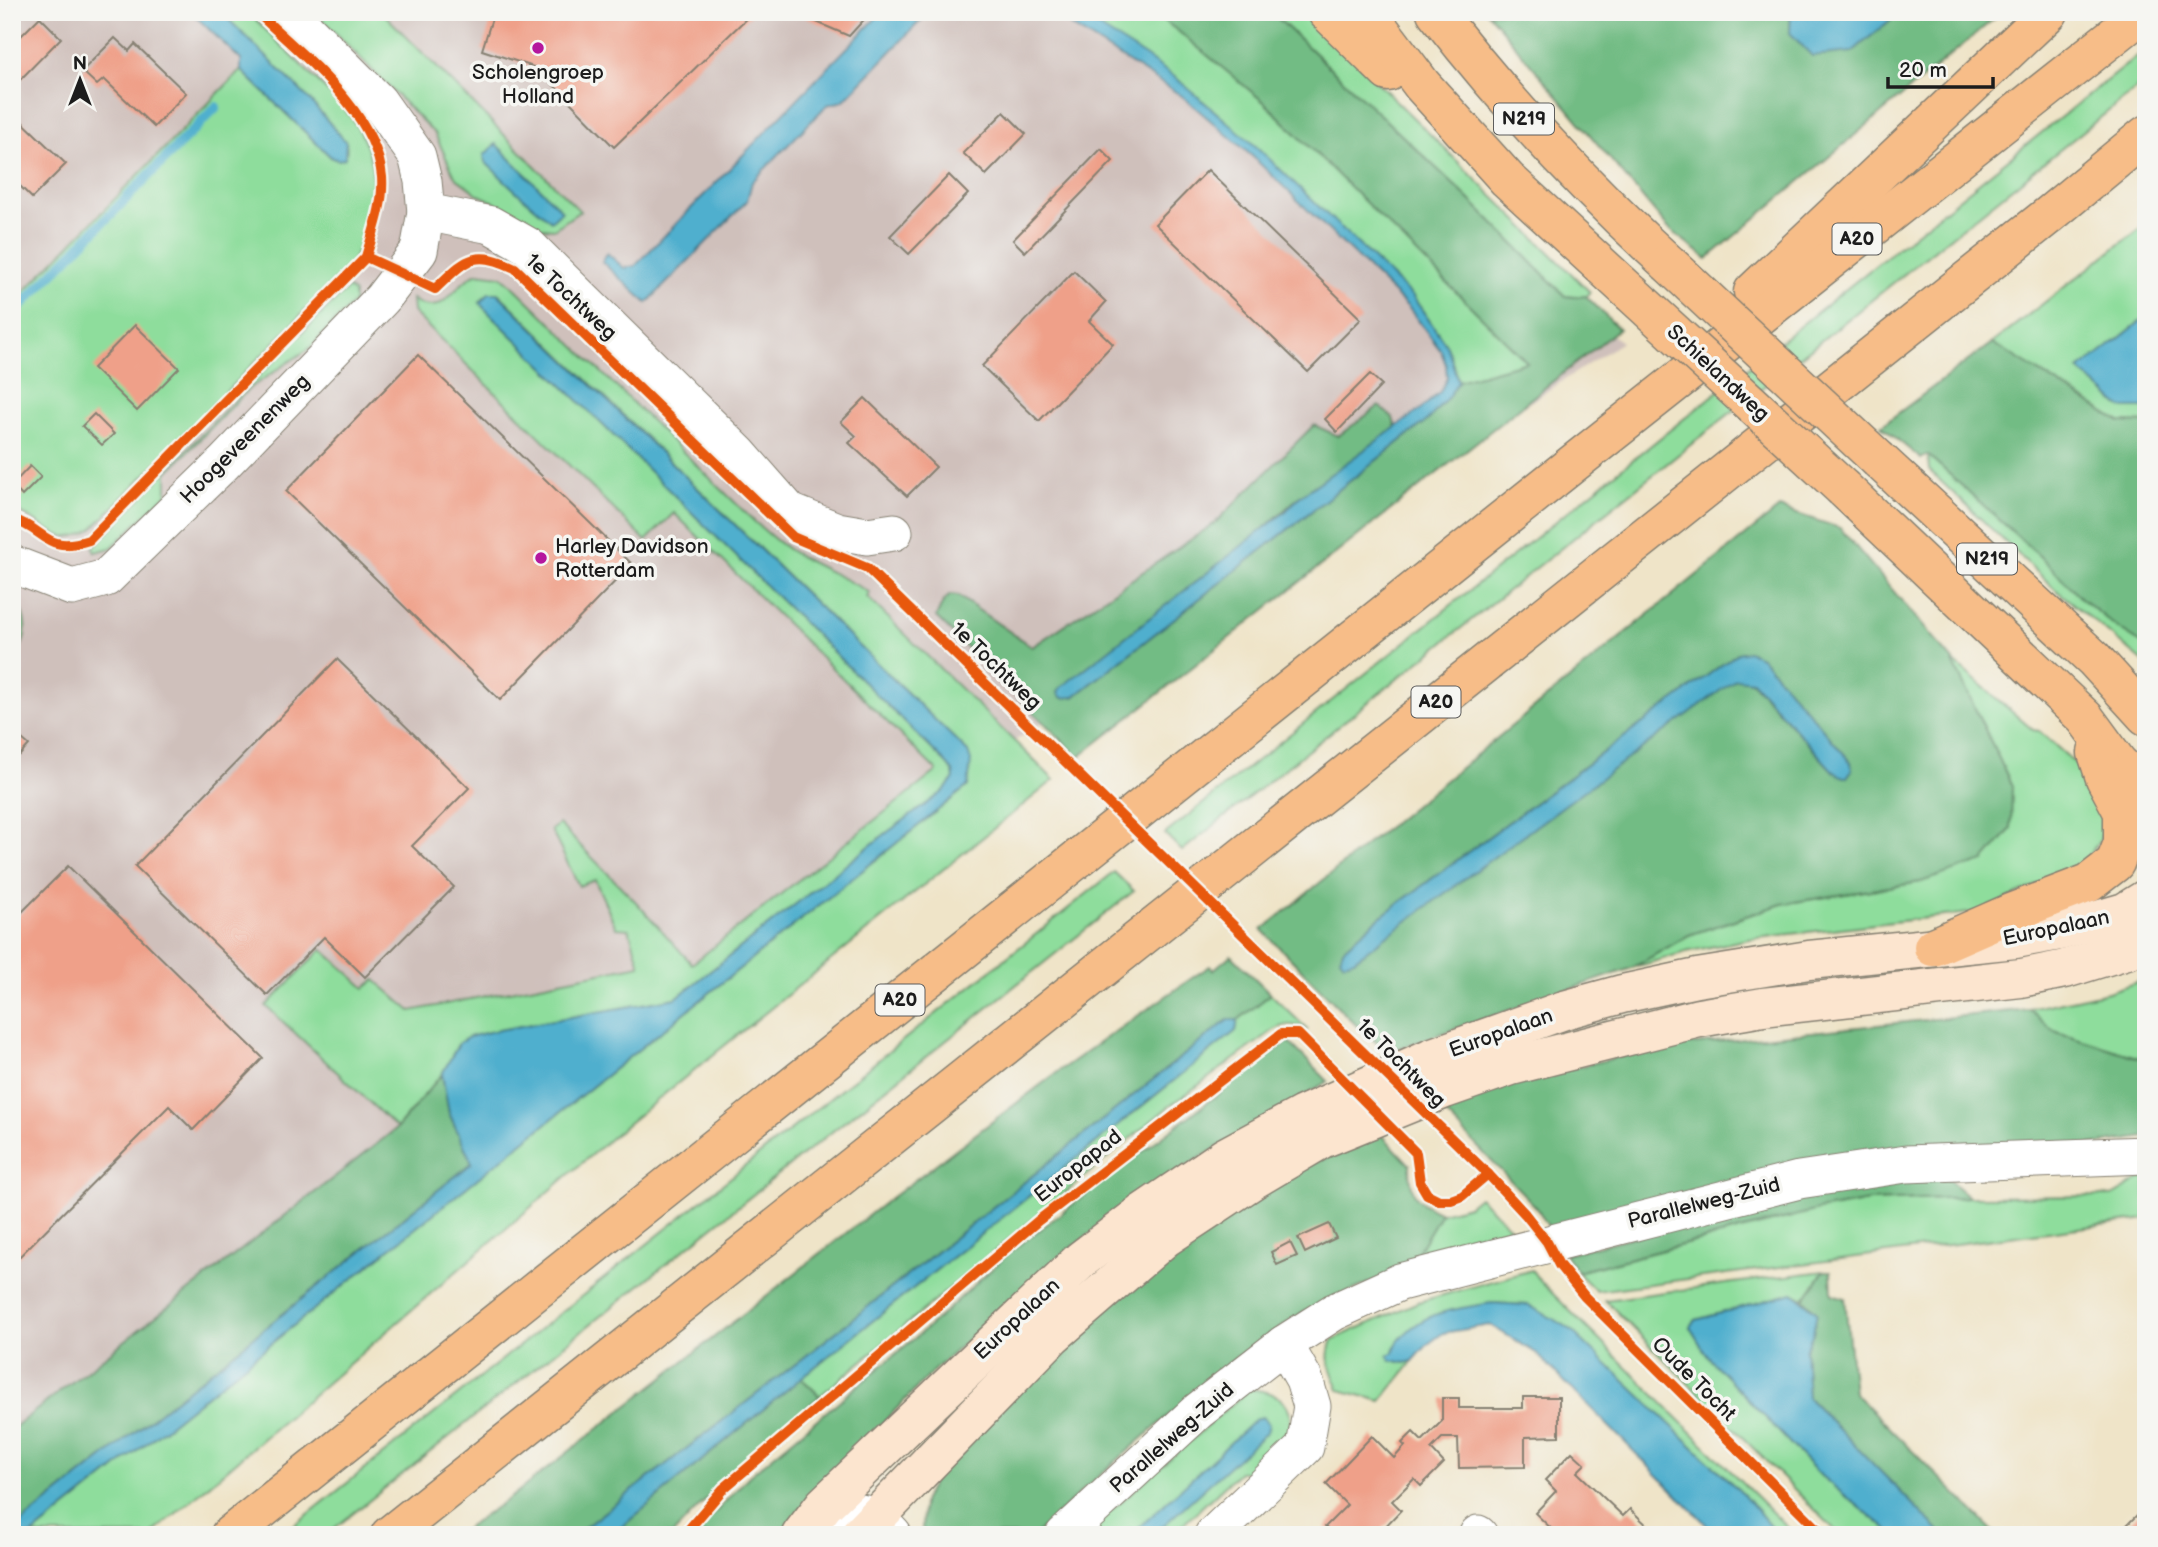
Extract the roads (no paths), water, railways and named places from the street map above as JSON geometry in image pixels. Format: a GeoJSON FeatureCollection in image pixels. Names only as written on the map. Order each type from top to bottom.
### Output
{"type":"FeatureCollection","features":[{"type":"Feature","properties":{"kind":"main road","name":"N219"},"geometry":{"type":"LineString","coordinates":[[1327,12],[1421,104],[1507,179]]}},
{"type":"Feature","properties":{"kind":"main road","name":"Schielandweg"},"geometry":{"type":"LineString","coordinates":[[1367,12],[1422,85],[1507,179],[1844,489],[2085,718],[2130,747],[2146,762]]}},
{"type":"Feature","properties":{"kind":"main road","name":"N219"},"geometry":{"type":"LineString","coordinates":[[1436,12],[1527,123],[1619,219],[2094,659],[2146,716]]}},
{"type":"Feature","properties":{"kind":"main road","name":"A20"},"geometry":{"type":"LineString","coordinates":[[1570,466],[2049,12]]}},
{"type":"Feature","properties":{"kind":"main road","name":"A20"},"geometry":{"type":"LineString","coordinates":[[230,1535],[1570,466],[2144,12]]}},
{"type":"Feature","properties":{"kind":"main road","name":"A20"},"geometry":{"type":"LineString","coordinates":[[390,1535],[2146,135]]}},
{"type":"Feature","properties":{"kind":"main road","name":"A20"},"geometry":{"type":"LineString","coordinates":[[2049,215],[2146,154]]}},
{"type":"Feature","properties":{"kind":"main road","name":"N219"},"geometry":{"type":"LineString","coordinates":[[2094,659],[2146,689]]}},
{"type":"Feature","properties":{"kind":"main road","name":"Schielandweg"},"geometry":{"type":"LineString","coordinates":[[2085,718],[2118,764],[2146,790]]}},
{"type":"Feature","properties":{"kind":"main road"},"geometry":{"type":"LineString","coordinates":[[1933,947],[2088,883],[2115,863],[2123,843],[2123,811],[2105,778],[2085,718]]}},
{"type":"Feature","properties":{"kind":"main road","name":"Europalaan"},"geometry":{"type":"LineString","coordinates":[[801,1535],[831,1520],[1082,1259],[1141,1214],[1225,1157],[1312,1127],[1437,1074],[1564,1010],[1697,978],[1809,960],[2017,939],[2060,931],[2125,912],[2146,899]]}},
{"type":"Feature","properties":{"kind":"main road","name":"Europalaan"},"geometry":{"type":"LineString","coordinates":[[1437,1074],[1511,1066],[1699,1018],[1763,1007],[2021,978],[2097,960],[2146,944]]}},
{"type":"Feature","properties":{"kind":"main road","name":"Europalaan"},"geometry":{"type":"LineString","coordinates":[[2097,960],[2146,963]]}},
{"type":"Feature","properties":{"kind":"main road","name":"Europalaan"},"geometry":{"type":"LineString","coordinates":[[876,1529],[1052,1336],[1165,1238],[1253,1180],[1312,1127]]}},
{"type":"Feature","properties":{"kind":"street"},"geometry":{"type":"LineString","coordinates":[[289,12],[378,101],[418,156],[426,212]]}},
{"type":"Feature","properties":{"kind":"street","name":"1e Tochtweg"},"geometry":{"type":"LineString","coordinates":[[426,212],[491,225],[528,246],[739,454],[790,512],[837,531],[867,536],[894,533]]}},
{"type":"Feature","properties":{"kind":"street","name":"Hoogeveenenweg"},"geometry":{"type":"LineString","coordinates":[[12,564],[72,587],[107,578],[224,463],[382,299],[419,251],[426,212]]}},
{"type":"Feature","properties":{"kind":"street","name":"Parallelweg-Zuid"},"geometry":{"type":"LineString","coordinates":[[1064,1535],[1198,1411],[1284,1344],[1334,1312],[1400,1282],[1799,1180],[1906,1164],[2146,1155]]}},
{"type":"Feature","properties":{"kind":"street"},"geometry":{"type":"LineString","coordinates":[[1213,1535],[1305,1447],[1312,1406],[1304,1379],[1284,1344]]}},
{"type":"Feature","properties":{"kind":"street"},"geometry":{"type":"LineString","coordinates":[[831,1520],[876,1529]]}},
{"type":"Feature","properties":{"kind":"water"},"geometry":{"type":"Polygon","coordinates":[[[191,12],[221,12],[306,96],[346,142],[345,158],[332,158],[241,70],[241,60],[191,12]]]}},
{"type":"Feature","properties":{"kind":"water"},"geometry":{"type":"Polygon","coordinates":[[[882,12],[929,12],[843,101],[827,105],[752,182],[747,201],[647,303],[602,262],[607,253],[624,268],[635,266],[882,12]]]}},
{"type":"Feature","properties":{"kind":"water"},"geometry":{"type":"Polygon","coordinates":[[[1049,12],[1075,12],[1145,56],[1176,78],[1258,148],[1413,297],[1447,346],[1458,381],[1429,419],[1074,697],[1062,698],[1058,693],[1060,688],[1286,511],[1299,497],[1421,409],[1440,392],[1447,378],[1441,351],[1408,307],[1253,157],[1182,96],[1049,12]]]}},
{"type":"Feature","properties":{"kind":"water"},"geometry":{"type":"Polygon","coordinates":[[[1791,12],[1900,12],[1852,52],[1812,56],[1790,33],[1791,12]]]}},
{"type":"Feature","properties":{"kind":"water"},"geometry":{"type":"Polygon","coordinates":[[[496,144],[562,211],[551,221],[485,162],[484,155],[496,144]]]}},
{"type":"Feature","properties":{"kind":"water"},"geometry":{"type":"Polygon","coordinates":[[[489,293],[497,293],[968,752],[971,761],[968,786],[32,1535],[12,1535],[12,1530],[472,1163],[449,1113],[442,1074],[459,1043],[469,1037],[493,1031],[676,998],[885,834],[943,792],[954,779],[953,771],[946,763],[483,307],[480,303],[489,293]]]}},
{"type":"Feature","properties":{"kind":"water"},"geometry":{"type":"Polygon","coordinates":[[[2146,317],[2146,408],[2122,408],[2079,370],[2146,317]]]}},
{"type":"Feature","properties":{"kind":"water"},"geometry":{"type":"Polygon","coordinates":[[[1748,651],[1761,657],[1851,762],[1852,770],[1847,777],[1841,777],[1832,770],[1752,681],[1736,679],[1354,960],[1344,963],[1340,958],[1343,949],[1380,917],[1738,653],[1748,651]]]}},
{"type":"Feature","properties":{"kind":"water"},"geometry":{"type":"Polygon","coordinates":[[[1228,1020],[1238,1020],[1236,1031],[801,1378],[612,1535],[575,1535],[806,1356],[1228,1020]]]}},
{"type":"Feature","properties":{"kind":"water"},"geometry":{"type":"Polygon","coordinates":[[[1793,1293],[1817,1312],[1813,1333],[1805,1350],[1808,1398],[1943,1535],[1894,1535],[1821,1476],[1708,1357],[1690,1327],[1696,1320],[1793,1293]]]}},
{"type":"Feature","properties":{"kind":"water"},"geometry":{"type":"Polygon","coordinates":[[[1491,1303],[1528,1305],[1569,1328],[1746,1497],[1778,1535],[1717,1535],[1536,1353],[1490,1325],[1443,1333],[1428,1344],[1413,1361],[1405,1363],[1391,1360],[1388,1356],[1394,1352],[1396,1344],[1403,1336],[1424,1320],[1445,1312],[1491,1303]]]}},
{"type":"Feature","properties":{"kind":"water"},"geometry":{"type":"Polygon","coordinates":[[[1262,1417],[1269,1424],[1267,1432],[1153,1535],[1131,1535],[1256,1419],[1262,1417]]]}},
{"type":"Feature","properties":{"kind":"waterway"},"geometry":{"type":"LineString","coordinates":[[12,315],[216,107]]}},
{"type":"Feature","properties":{"kind":"place","name":"Scholengroep Holland"},"geometry":{"type":"Point","coordinates":[538,48]}},
{"type":"Feature","properties":{"kind":"place","name":"Harley Davidson Rotterdam"},"geometry":{"type":"Point","coordinates":[541,558]}}]}
